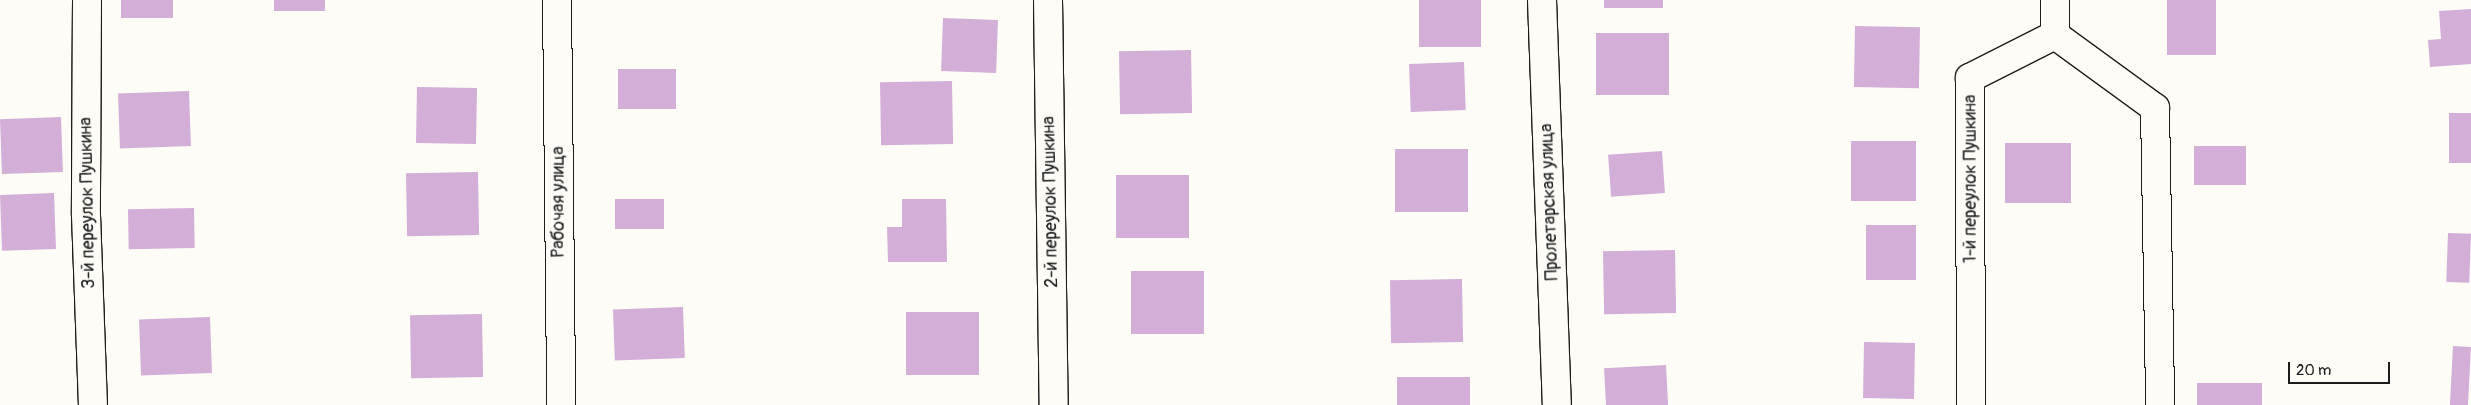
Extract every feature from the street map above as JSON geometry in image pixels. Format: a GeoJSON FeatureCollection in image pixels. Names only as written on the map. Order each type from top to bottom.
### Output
{"type":"FeatureCollection","features":[{"type":"Feature","properties":{"kind":"street","name":"3-й переулок Пушкина"},"geometry":{"type":"LineString","coordinates":[[87,0],[86,215],[93,405]]}},
{"type":"Feature","properties":{"kind":"street","name":"Рабочая улица"},"geometry":{"type":"LineString","coordinates":[[557,0],[561,405]]}},
{"type":"Feature","properties":{"kind":"street","name":"2-й переулок Пушкина"},"geometry":{"type":"LineString","coordinates":[[1048,0],[1054,405]]}},
{"type":"Feature","properties":{"kind":"street","name":"Пролетарская улица"},"geometry":{"type":"LineString","coordinates":[[1542,0],[1557,405]]}},
{"type":"Feature","properties":{"kind":"street"},"geometry":{"type":"LineString","coordinates":[[2055,0],[2055,35],[2155,108],[2160,405]]}},
{"type":"Feature","properties":{"kind":"street","name":"1-й переулок Пушкина"},"geometry":{"type":"LineString","coordinates":[[1971,405],[1970,78],[2055,35]]}},
{"type":"Feature","properties":{"kind":"building"},"geometry":{"type":"Polygon","coordinates":[[[121,0],[173,0],[173,18],[121,18],[121,0]]]}},
{"type":"Feature","properties":{"kind":"building"},"geometry":{"type":"Polygon","coordinates":[[[274,0],[325,0],[325,11],[274,11],[274,0]]]}},
{"type":"Feature","properties":{"kind":"building"},"geometry":{"type":"Polygon","coordinates":[[[1419,0],[1481,0],[1481,47],[1419,47],[1419,0]]]}},
{"type":"Feature","properties":{"kind":"building"},"geometry":{"type":"Polygon","coordinates":[[[1604,0],[1663,0],[1663,8],[1604,8],[1604,0]]]}},
{"type":"Feature","properties":{"kind":"building"},"geometry":{"type":"Polygon","coordinates":[[[2167,0],[2216,0],[2216,55],[2167,55],[2167,0]]]}},
{"type":"Feature","properties":{"kind":"building"},"geometry":{"type":"Polygon","coordinates":[[[2471,9],[2471,64],[2430,67],[2428,40],[2441,39],[2439,11],[2471,9]]]}},
{"type":"Feature","properties":{"kind":"building"},"geometry":{"type":"Polygon","coordinates":[[[943,18],[998,20],[996,73],[941,71],[943,18]]]}},
{"type":"Feature","properties":{"kind":"building"},"geometry":{"type":"Polygon","coordinates":[[[1855,26],[1920,27],[1919,88],[1854,87],[1855,26]]]}},
{"type":"Feature","properties":{"kind":"building"},"geometry":{"type":"Polygon","coordinates":[[[1596,33],[1669,33],[1669,95],[1596,95],[1596,33]]]}},
{"type":"Feature","properties":{"kind":"building"},"geometry":{"type":"Polygon","coordinates":[[[1191,50],[1192,113],[1120,114],[1119,51],[1191,50]]]}},
{"type":"Feature","properties":{"kind":"building"},"geometry":{"type":"Polygon","coordinates":[[[1464,62],[1466,110],[1411,112],[1409,64],[1464,62]]]}},
{"type":"Feature","properties":{"kind":"building"},"geometry":{"type":"Polygon","coordinates":[[[618,69],[676,69],[676,109],[618,109],[618,69]]]}},
{"type":"Feature","properties":{"kind":"building"},"geometry":{"type":"Polygon","coordinates":[[[952,81],[953,144],[881,145],[880,82],[952,81]]]}},
{"type":"Feature","properties":{"kind":"building"},"geometry":{"type":"Polygon","coordinates":[[[417,87],[477,88],[476,144],[416,143],[417,87]]]}},
{"type":"Feature","properties":{"kind":"building"},"geometry":{"type":"Polygon","coordinates":[[[189,91],[191,146],[120,148],[118,93],[189,91]]]}},
{"type":"Feature","properties":{"kind":"building"},"geometry":{"type":"Polygon","coordinates":[[[2449,113],[2471,113],[2471,163],[2449,163],[2449,113]]]}},
{"type":"Feature","properties":{"kind":"building"},"geometry":{"type":"Polygon","coordinates":[[[61,117],[63,172],[2,174],[0,119],[61,117]]]}},
{"type":"Feature","properties":{"kind":"building"},"geometry":{"type":"Polygon","coordinates":[[[1851,141],[1916,141],[1916,201],[1851,201],[1851,141]]]}},
{"type":"Feature","properties":{"kind":"building"},"geometry":{"type":"Polygon","coordinates":[[[2005,143],[2071,143],[2071,203],[2005,203],[2005,143]]]}},
{"type":"Feature","properties":{"kind":"building"},"geometry":{"type":"Polygon","coordinates":[[[2194,146],[2246,146],[2246,185],[2194,185],[2194,146]]]}},
{"type":"Feature","properties":{"kind":"building"},"geometry":{"type":"Polygon","coordinates":[[[1395,149],[1468,149],[1468,212],[1395,212],[1395,149]]]}},
{"type":"Feature","properties":{"kind":"building"},"geometry":{"type":"Polygon","coordinates":[[[1662,151],[1665,193],[1611,197],[1608,155],[1662,151]]]}},
{"type":"Feature","properties":{"kind":"building"},"geometry":{"type":"Polygon","coordinates":[[[478,172],[479,235],[407,236],[406,173],[478,172]]]}},
{"type":"Feature","properties":{"kind":"building"},"geometry":{"type":"Polygon","coordinates":[[[1116,175],[1189,175],[1189,238],[1116,238],[1116,175]]]}},
{"type":"Feature","properties":{"kind":"building"},"geometry":{"type":"Polygon","coordinates":[[[54,193],[56,249],[2,251],[0,195],[54,193]]]}},
{"type":"Feature","properties":{"kind":"building"},"geometry":{"type":"Polygon","coordinates":[[[615,199],[664,199],[664,229],[615,229],[615,199]]]}},
{"type":"Feature","properties":{"kind":"building"},"geometry":{"type":"Polygon","coordinates":[[[902,199],[946,199],[947,262],[888,262],[887,227],[902,227],[902,199]]]}},
{"type":"Feature","properties":{"kind":"building"},"geometry":{"type":"Polygon","coordinates":[[[194,208],[195,248],[129,249],[128,209],[194,208]]]}},
{"type":"Feature","properties":{"kind":"building"},"geometry":{"type":"Polygon","coordinates":[[[1866,225],[1916,225],[1916,280],[1866,280],[1866,225]]]}},
{"type":"Feature","properties":{"kind":"building"},"geometry":{"type":"Polygon","coordinates":[[[2448,233],[2471,234],[2469,283],[2446,282],[2448,233]]]}},
{"type":"Feature","properties":{"kind":"building"},"geometry":{"type":"Polygon","coordinates":[[[1675,250],[1676,313],[1604,314],[1603,251],[1675,250]]]}},
{"type":"Feature","properties":{"kind":"building"},"geometry":{"type":"Polygon","coordinates":[[[1131,271],[1204,271],[1204,334],[1131,334],[1131,271]]]}},
{"type":"Feature","properties":{"kind":"building"},"geometry":{"type":"Polygon","coordinates":[[[1462,279],[1463,342],[1391,343],[1390,280],[1462,279]]]}},
{"type":"Feature","properties":{"kind":"building"},"geometry":{"type":"Polygon","coordinates":[[[683,307],[685,358],[615,360],[613,309],[683,307]]]}},
{"type":"Feature","properties":{"kind":"building"},"geometry":{"type":"Polygon","coordinates":[[[906,312],[979,312],[979,375],[906,375],[906,312]]]}},
{"type":"Feature","properties":{"kind":"building"},"geometry":{"type":"Polygon","coordinates":[[[482,314],[483,377],[411,378],[410,315],[482,314]]]}},
{"type":"Feature","properties":{"kind":"building"},"geometry":{"type":"Polygon","coordinates":[[[210,317],[212,373],[141,375],[139,319],[210,317]]]}},
{"type":"Feature","properties":{"kind":"building"},"geometry":{"type":"Polygon","coordinates":[[[1864,342],[1915,343],[1914,399],[1863,398],[1864,342]]]}},
{"type":"Feature","properties":{"kind":"building"},"geometry":{"type":"Polygon","coordinates":[[[2453,346],[2471,347],[2468,405],[2450,405],[2453,346]]]}},
{"type":"Feature","properties":{"kind":"building"},"geometry":{"type":"Polygon","coordinates":[[[1666,365],[1668,405],[1606,405],[1604,368],[1666,365]]]}},
{"type":"Feature","properties":{"kind":"building"},"geometry":{"type":"Polygon","coordinates":[[[1397,377],[1470,377],[1470,405],[1397,405],[1397,377]]]}},
{"type":"Feature","properties":{"kind":"building"},"geometry":{"type":"Polygon","coordinates":[[[2197,383],[2262,383],[2262,405],[2197,405],[2197,383]]]}}]}
